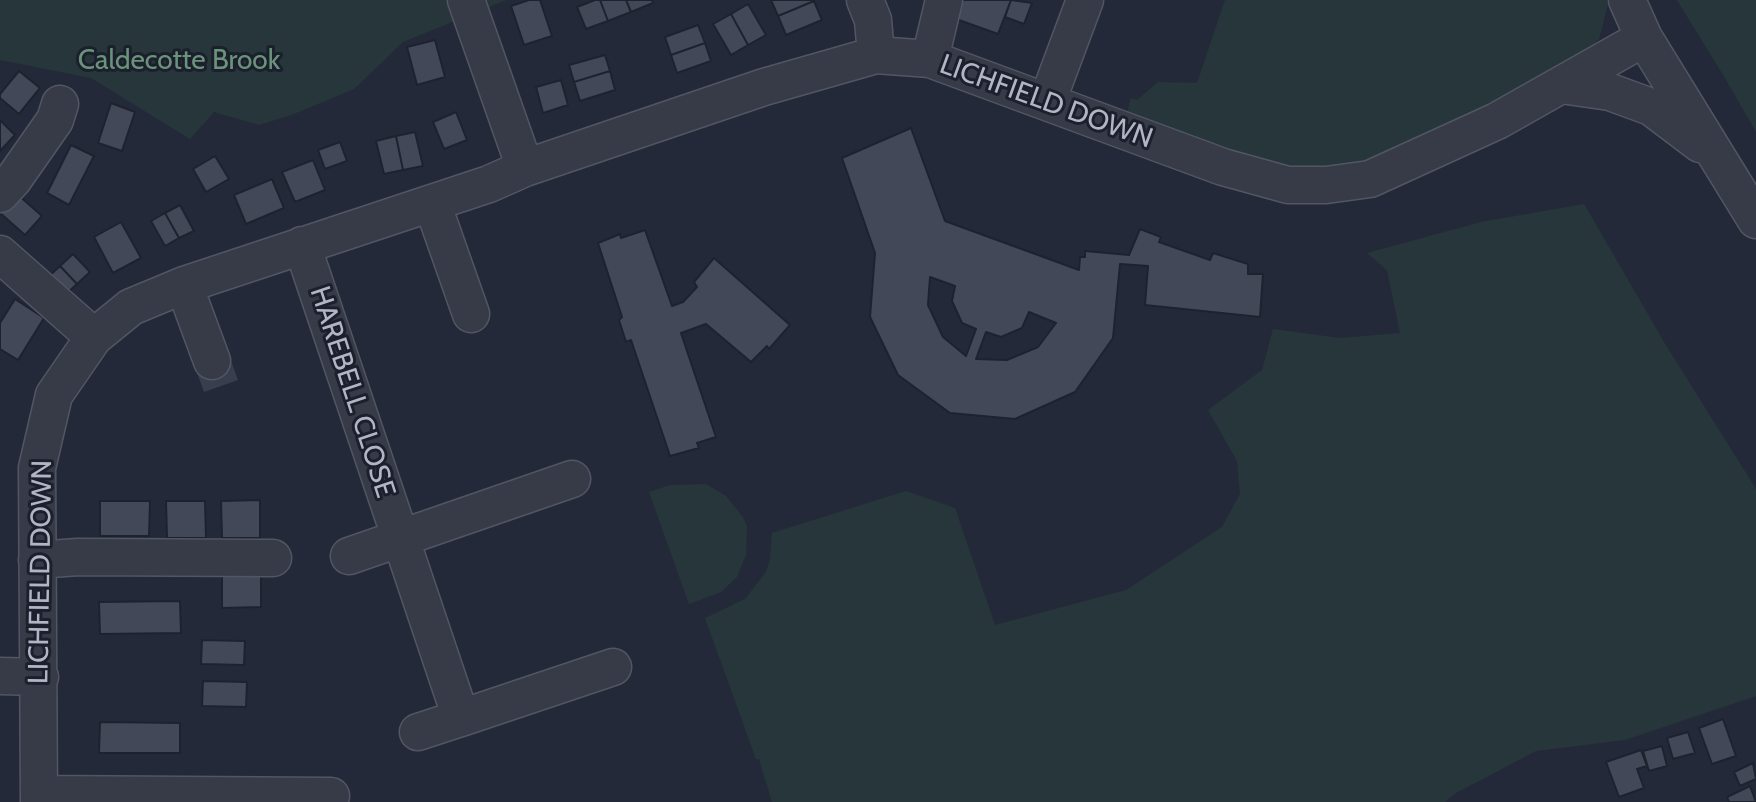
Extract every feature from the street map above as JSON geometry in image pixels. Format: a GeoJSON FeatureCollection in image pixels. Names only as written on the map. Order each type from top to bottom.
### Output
{"type":"FeatureCollection","features":[{"type":"Feature","properties":{"kind":"street"},"geometry":{"type":"LineString","coordinates":[[466,0],[525,168]]}},
{"type":"Feature","properties":{"kind":"street"},"geometry":{"type":"LineString","coordinates":[[865,0],[873,20],[876,55]]}},
{"type":"Feature","properties":{"kind":"street"},"geometry":{"type":"LineString","coordinates":[[930,59],[944,0]]}},
{"type":"Feature","properties":{"kind":"street"},"geometry":{"type":"LineString","coordinates":[[1047,102],[1085,0]]}},
{"type":"Feature","properties":{"kind":"street"},"geometry":{"type":"LineString","coordinates":[[1627,0],[1644,38],[1756,220]]}},
{"type":"Feature","properties":{"kind":"street","name":"LICHFIELD DOWN"},"geometry":{"type":"LineString","coordinates":[[39,798],[37,468],[54,395],[94,337],[131,307],[184,285],[489,184],[525,168],[764,87],[876,55],[930,59],[1223,167],[1288,185],[1326,185],[1370,179],[1497,121],[1644,38]]}},
{"type":"Feature","properties":{"kind":"street"},"geometry":{"type":"LineString","coordinates":[[1561,85],[1610,92],[1651,107],[1720,160]]}},
{"type":"Feature","properties":{"kind":"street"},"geometry":{"type":"LineString","coordinates":[[0,194],[55,120],[60,104]]}},
{"type":"Feature","properties":{"kind":"street"},"geometry":{"type":"LineString","coordinates":[[432,203],[471,314]]}},
{"type":"Feature","properties":{"kind":"street","name":"HAREBELL CLOSE"},"geometry":{"type":"LineString","coordinates":[[302,245],[461,718]]}},
{"type":"Feature","properties":{"kind":"street"},"geometry":{"type":"LineString","coordinates":[[0,254],[94,337]]}},
{"type":"Feature","properties":{"kind":"street"},"geometry":{"type":"LineString","coordinates":[[184,285],[212,361]]}},
{"type":"Feature","properties":{"kind":"street"},"geometry":{"type":"LineString","coordinates":[[349,556],[572,479]]}},
{"type":"Feature","properties":{"kind":"street"},"geometry":{"type":"LineString","coordinates":[[37,560],[78,557],[273,558]]}},
{"type":"Feature","properties":{"kind":"street"},"geometry":{"type":"LineString","coordinates":[[418,732],[613,667]]}},
{"type":"Feature","properties":{"kind":"street"},"geometry":{"type":"LineString","coordinates":[[0,676],[40,677]]}},
{"type":"Feature","properties":{"kind":"street"},"geometry":{"type":"LineString","coordinates":[[39,798],[331,796]]}},
{"type":"Feature","properties":{"kind":"green space","name":"Caldecotte Brook"},"geometry":{"type":"Polygon","coordinates":[[[0,0],[506,0],[403,42],[354,89],[259,125],[214,112],[190,139],[91,78],[0,60],[0,0]]]}},
{"type":"Feature","properties":{"kind":"green space"},"geometry":{"type":"Polygon","coordinates":[[[1225,0],[1607,0],[1608,4],[1599,39],[1576,61],[1370,163],[1289,172],[1126,117],[1131,98],[1137,100],[1158,82],[1197,83],[1225,0]]]}},
{"type":"Feature","properties":{"kind":"green space"},"geometry":{"type":"Polygon","coordinates":[[[1677,0],[1756,0],[1756,132],[1725,78],[1677,0]]]}},
{"type":"Feature","properties":{"kind":"green space"},"geometry":{"type":"Polygon","coordinates":[[[1584,204],[1667,347],[1756,489],[1756,696],[1625,740],[1536,751],[1456,793],[1445,802],[772,802],[759,759],[756,759],[705,618],[745,599],[766,572],[772,533],[906,491],[955,508],[995,625],[1126,590],[1222,527],[1240,494],[1237,461],[1208,410],[1262,370],[1273,329],[1340,338],[1400,333],[1387,270],[1367,253],[1481,222],[1584,204]]]}},
{"type":"Feature","properties":{"kind":"green space"},"geometry":{"type":"Polygon","coordinates":[[[706,484],[726,496],[743,517],[747,527],[746,555],[737,577],[721,592],[689,604],[649,492],[670,485],[706,484]]]}},
{"type":"Feature","properties":{"kind":"building"},"geometry":{"type":"Polygon","coordinates":[[[540,0],[552,36],[524,45],[511,6],[540,0]]]}},
{"type":"Feature","properties":{"kind":"building"},"geometry":{"type":"Polygon","coordinates":[[[600,0],[608,21],[586,29],[577,7],[600,0]]]}},
{"type":"Feature","properties":{"kind":"building"},"geometry":{"type":"Polygon","coordinates":[[[600,0],[626,0],[631,12],[608,21],[600,0]]]}},
{"type":"Feature","properties":{"kind":"building"},"geometry":{"type":"Polygon","coordinates":[[[626,0],[652,0],[653,3],[631,12],[626,0]]]}},
{"type":"Feature","properties":{"kind":"building"},"geometry":{"type":"Polygon","coordinates":[[[771,0],[814,0],[814,1],[778,16],[771,0]]]}},
{"type":"Feature","properties":{"kind":"building"},"geometry":{"type":"Polygon","coordinates":[[[963,0],[1011,0],[998,34],[956,19],[963,0]]]}},
{"type":"Feature","properties":{"kind":"building"},"geometry":{"type":"Polygon","coordinates":[[[1011,0],[1032,3],[1024,24],[1005,17],[1011,0]]]}},
{"type":"Feature","properties":{"kind":"building"},"geometry":{"type":"Polygon","coordinates":[[[814,1],[822,20],[786,35],[778,16],[814,1]]]}},
{"type":"Feature","properties":{"kind":"building"},"geometry":{"type":"Polygon","coordinates":[[[748,4],[766,35],[748,45],[731,14],[748,4]]]}},
{"type":"Feature","properties":{"kind":"building"},"geometry":{"type":"Polygon","coordinates":[[[731,14],[748,45],[731,55],[713,24],[731,14]]]}},
{"type":"Feature","properties":{"kind":"building"},"geometry":{"type":"Polygon","coordinates":[[[698,25],[705,43],[671,55],[665,37],[698,25]]]}},
{"type":"Feature","properties":{"kind":"building"},"geometry":{"type":"Polygon","coordinates":[[[435,40],[445,77],[417,85],[407,47],[435,40]]]}},
{"type":"Feature","properties":{"kind":"building"},"geometry":{"type":"Polygon","coordinates":[[[705,43],[711,61],[677,73],[671,55],[705,43]]]}},
{"type":"Feature","properties":{"kind":"building"},"geometry":{"type":"Polygon","coordinates":[[[605,55],[610,71],[574,82],[569,65],[605,55]]]}},
{"type":"Feature","properties":{"kind":"building"},"geometry":{"type":"Polygon","coordinates":[[[19,71],[40,88],[19,114],[0,98],[0,94],[19,71]]]}},
{"type":"Feature","properties":{"kind":"building"},"geometry":{"type":"Polygon","coordinates":[[[610,71],[615,90],[580,101],[574,82],[610,71]]]}},
{"type":"Feature","properties":{"kind":"building"},"geometry":{"type":"Polygon","coordinates":[[[561,80],[568,105],[543,113],[536,87],[561,80]]]}},
{"type":"Feature","properties":{"kind":"building"},"geometry":{"type":"Polygon","coordinates":[[[111,103],[135,112],[122,151],[98,143],[111,103]]]}},
{"type":"Feature","properties":{"kind":"building"},"geometry":{"type":"Polygon","coordinates":[[[456,112],[467,140],[444,149],[433,122],[456,112]]]}},
{"type":"Feature","properties":{"kind":"building"},"geometry":{"type":"Polygon","coordinates":[[[0,120],[15,135],[0,151],[0,120]]]}},
{"type":"Feature","properties":{"kind":"building"},"geometry":{"type":"Polygon","coordinates":[[[911,128],[945,221],[1079,270],[1080,257],[1085,257],[1085,251],[1129,255],[1140,229],[1161,237],[1159,242],[1210,260],[1213,253],[1248,264],[1248,274],[1263,274],[1260,317],[1145,305],[1148,266],[1120,264],[1113,338],[1075,392],[1015,419],[950,413],[898,375],[870,317],[875,253],[842,158],[911,128]],[[930,277],[928,305],[943,337],[966,356],[976,329],[962,323],[952,301],[955,286],[930,277]],[[1029,312],[1022,328],[1001,337],[986,332],[976,359],[1007,360],[1038,347],[1056,323],[1029,312]]]}},
{"type":"Feature","properties":{"kind":"building"},"geometry":{"type":"Polygon","coordinates":[[[415,132],[423,166],[403,170],[396,136],[415,132]]]}},
{"type":"Feature","properties":{"kind":"building"},"geometry":{"type":"Polygon","coordinates":[[[396,136],[403,170],[384,174],[376,141],[396,136]]]}},
{"type":"Feature","properties":{"kind":"building"},"geometry":{"type":"Polygon","coordinates":[[[340,142],[347,161],[325,169],[318,150],[340,142]]]}},
{"type":"Feature","properties":{"kind":"building"},"geometry":{"type":"Polygon","coordinates":[[[71,145],[94,156],[69,205],[47,193],[71,145]]]}},
{"type":"Feature","properties":{"kind":"building"},"geometry":{"type":"Polygon","coordinates":[[[215,156],[229,179],[206,192],[193,169],[215,156]]]}},
{"type":"Feature","properties":{"kind":"building"},"geometry":{"type":"Polygon","coordinates":[[[313,160],[325,190],[295,202],[282,172],[313,160]]]}},
{"type":"Feature","properties":{"kind":"building"},"geometry":{"type":"Polygon","coordinates":[[[272,179],[284,208],[246,224],[234,195],[272,179]]]}},
{"type":"Feature","properties":{"kind":"building"},"geometry":{"type":"Polygon","coordinates":[[[16,193],[42,216],[25,235],[0,213],[16,193]]]}},
{"type":"Feature","properties":{"kind":"building"},"geometry":{"type":"Polygon","coordinates":[[[180,205],[194,231],[179,238],[165,213],[180,205]]]}},
{"type":"Feature","properties":{"kind":"building"},"geometry":{"type":"Polygon","coordinates":[[[165,213],[179,238],[165,246],[151,221],[165,213]]]}},
{"type":"Feature","properties":{"kind":"building"},"geometry":{"type":"Polygon","coordinates":[[[121,222],[141,258],[113,273],[94,237],[121,222]]]}},
{"type":"Feature","properties":{"kind":"building"},"geometry":{"type":"Polygon","coordinates":[[[645,230],[672,306],[683,302],[697,287],[694,282],[714,258],[790,325],[769,349],[767,346],[751,362],[706,324],[681,333],[716,437],[697,443],[699,448],[670,456],[631,340],[626,342],[619,320],[622,317],[598,243],[620,234],[621,238],[645,230]]]}},
{"type":"Feature","properties":{"kind":"building"},"geometry":{"type":"Polygon","coordinates":[[[73,254],[90,272],[77,284],[60,266],[73,254]]]}},
{"type":"Feature","properties":{"kind":"building"},"geometry":{"type":"Polygon","coordinates":[[[60,266],[77,284],[64,296],[47,278],[60,266]]]}},
{"type":"Feature","properties":{"kind":"building"},"geometry":{"type":"Polygon","coordinates":[[[15,299],[44,318],[18,360],[0,349],[0,323],[15,299]]]}},
{"type":"Feature","properties":{"kind":"building"},"geometry":{"type":"Polygon","coordinates":[[[260,500],[260,538],[222,538],[221,501],[260,500]]]}},
{"type":"Feature","properties":{"kind":"building"},"geometry":{"type":"Polygon","coordinates":[[[100,501],[150,501],[149,536],[100,536],[100,501]]]}},
{"type":"Feature","properties":{"kind":"building"},"geometry":{"type":"Polygon","coordinates":[[[166,501],[205,501],[206,538],[167,538],[166,501]]]}},
{"type":"Feature","properties":{"kind":"building"},"geometry":{"type":"Polygon","coordinates":[[[222,569],[261,569],[261,607],[222,608],[222,569]]]}},
{"type":"Feature","properties":{"kind":"building"},"geometry":{"type":"Polygon","coordinates":[[[180,601],[181,633],[100,634],[99,602],[180,601]]]}},
{"type":"Feature","properties":{"kind":"building"},"geometry":{"type":"Polygon","coordinates":[[[202,640],[245,641],[244,665],[201,664],[202,640]]]}},
{"type":"Feature","properties":{"kind":"building"},"geometry":{"type":"Polygon","coordinates":[[[203,681],[247,682],[246,707],[202,706],[203,681]]]}},
{"type":"Feature","properties":{"kind":"building"},"geometry":{"type":"Polygon","coordinates":[[[1723,719],[1736,756],[1712,764],[1699,728],[1723,719]]]}},
{"type":"Feature","properties":{"kind":"building"},"geometry":{"type":"Polygon","coordinates":[[[100,722],[180,723],[180,753],[99,753],[100,722]]]}},
{"type":"Feature","properties":{"kind":"building"},"geometry":{"type":"Polygon","coordinates":[[[1688,732],[1695,753],[1673,759],[1667,738],[1688,732]]]}},
{"type":"Feature","properties":{"kind":"building"},"geometry":{"type":"Polygon","coordinates":[[[1662,746],[1667,766],[1649,771],[1643,751],[1662,746]]]}},
{"type":"Feature","properties":{"kind":"building"},"geometry":{"type":"Polygon","coordinates":[[[1641,750],[1647,766],[1637,769],[1644,788],[1619,797],[1606,762],[1641,750]]]}},
{"type":"Feature","properties":{"kind":"building"},"geometry":{"type":"Polygon","coordinates":[[[1753,763],[1756,779],[1740,786],[1734,772],[1753,763]]]}},
{"type":"Feature","properties":{"kind":"building"},"geometry":{"type":"Polygon","coordinates":[[[1750,786],[1756,802],[1729,802],[1727,797],[1750,786]]]}},
{"type":"Feature","properties":{"kind":"tunnel"},"geometry":{"type":"LineString","coordinates":[[212,361],[221,386]]}}]}
